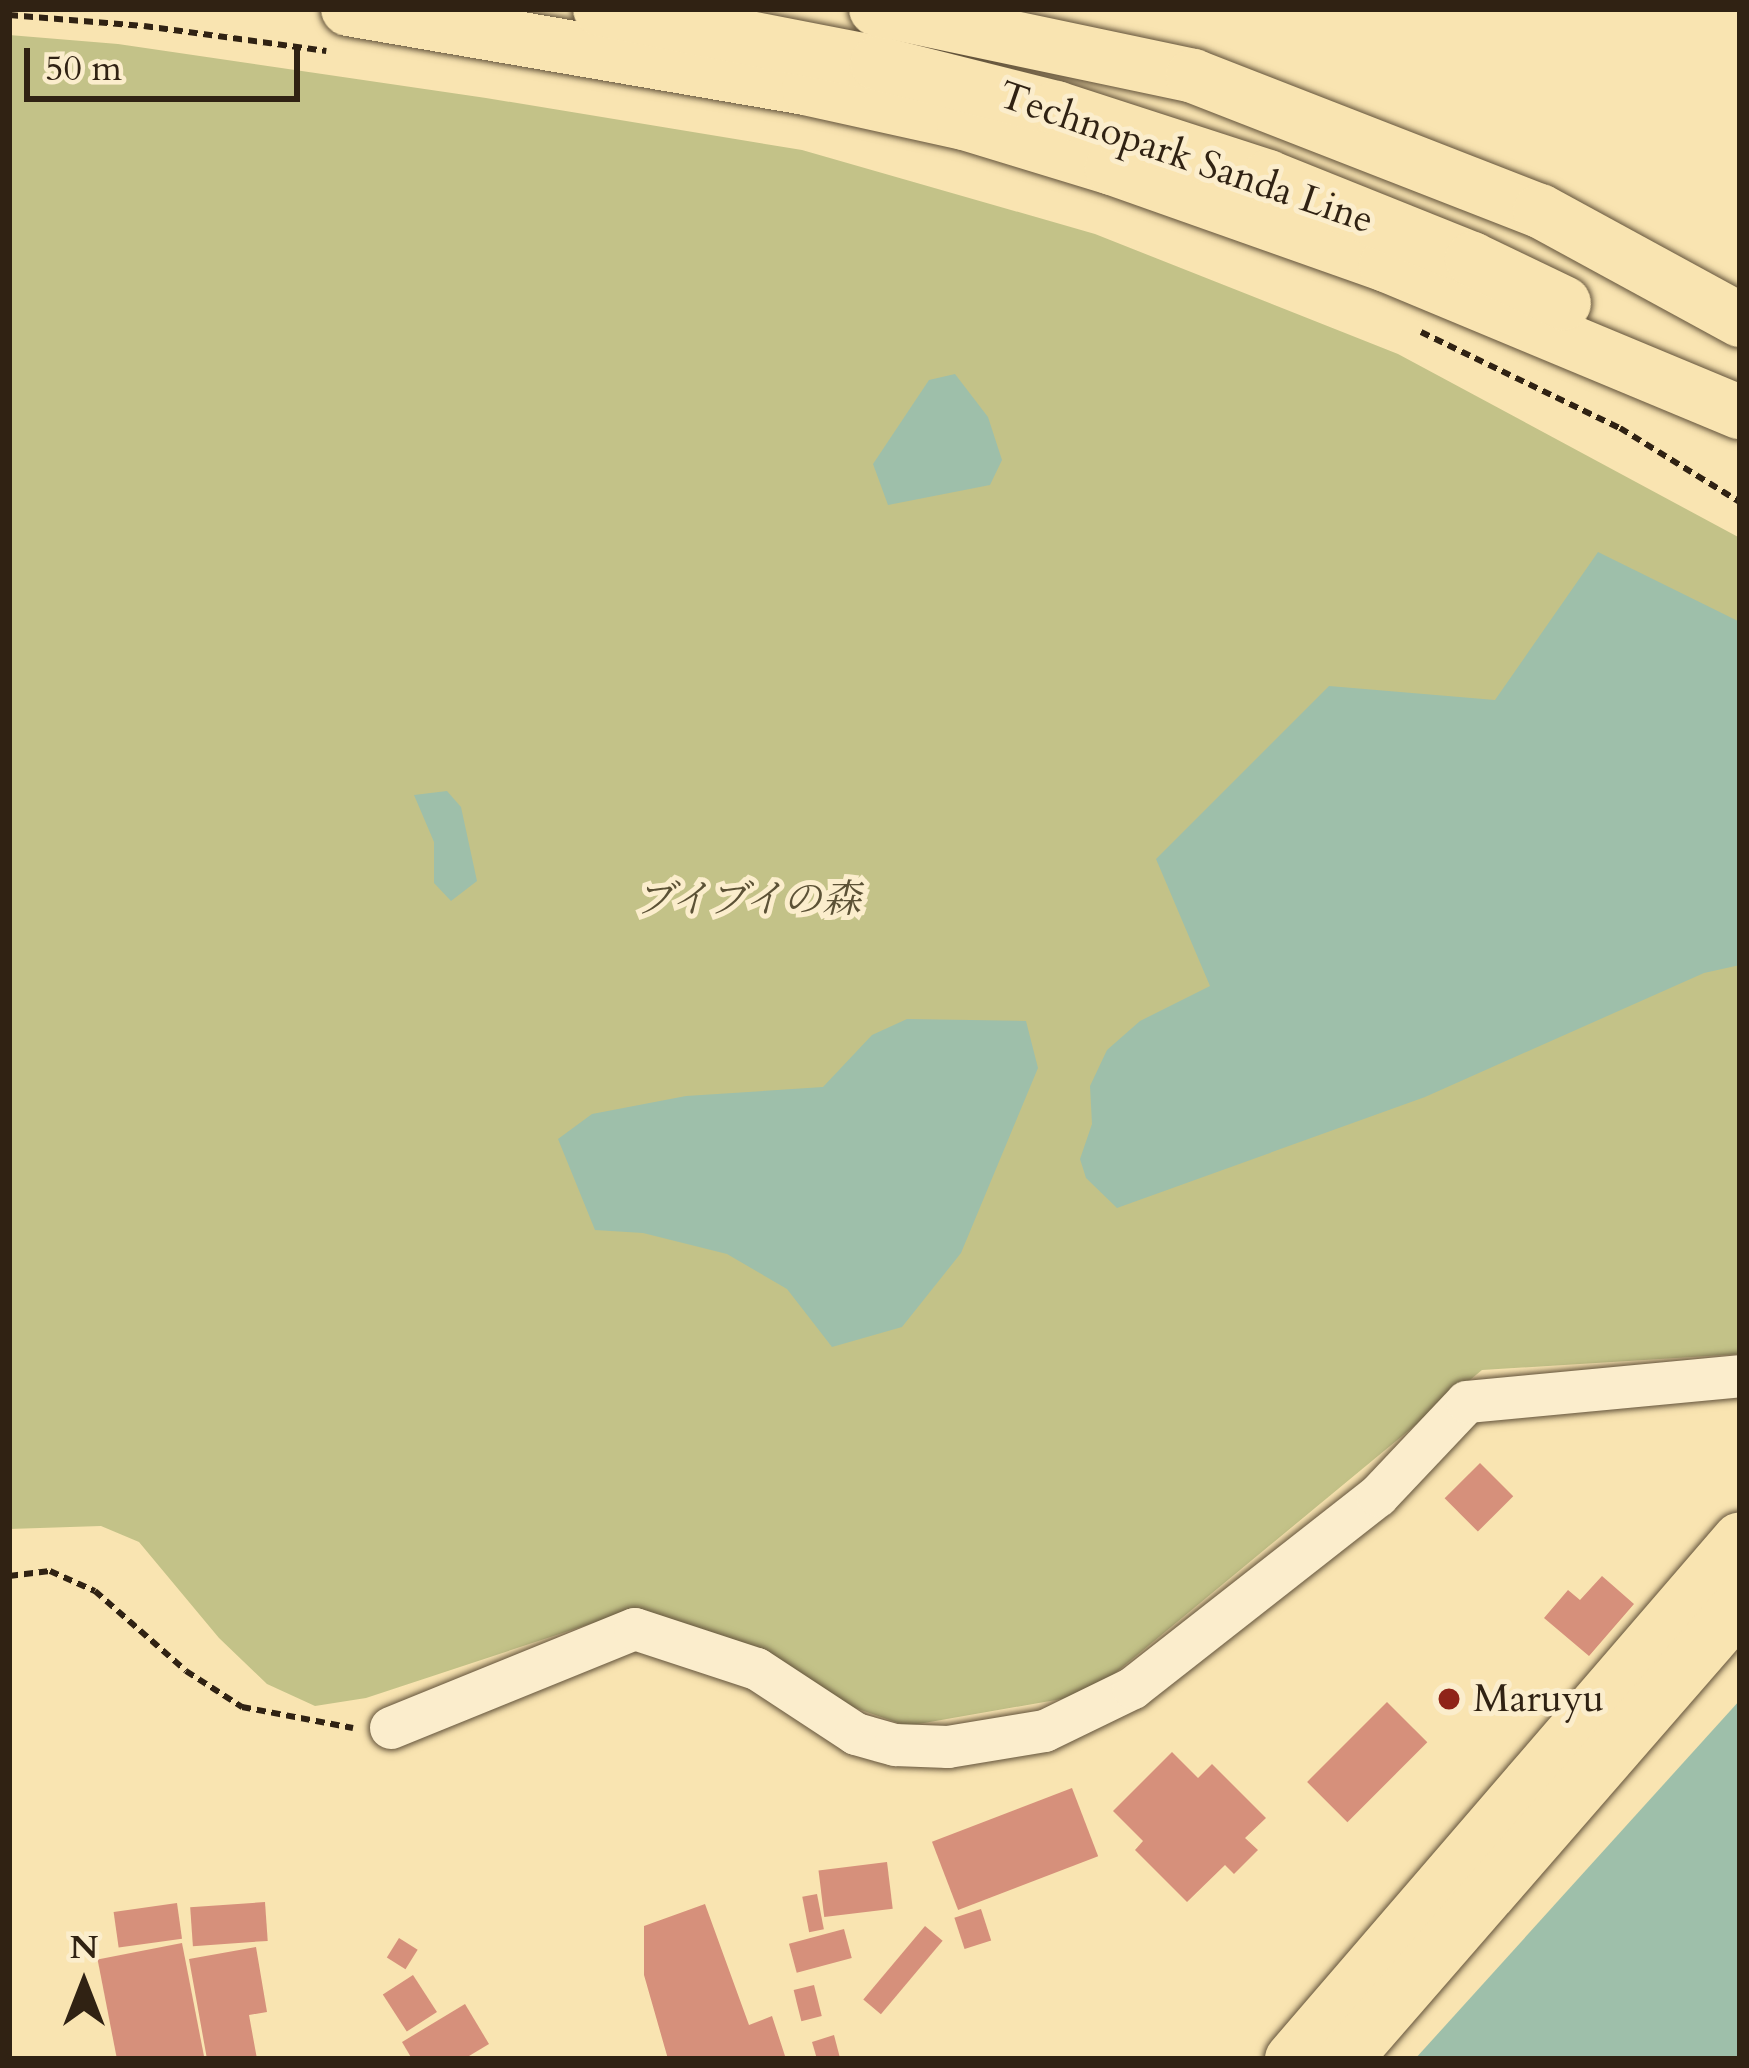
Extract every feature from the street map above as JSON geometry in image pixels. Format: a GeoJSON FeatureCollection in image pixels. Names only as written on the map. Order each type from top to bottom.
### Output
{"type":"FeatureCollection","features":[{"type":"Feature","properties":{"kind":"main road","name":"Technopark Sanda Line"},"geometry":{"type":"LineString","coordinates":[[600,9],[877,63],[1057,107],[1268,177],[1472,259],[1662,351],[1740,398]]}},
{"type":"Feature","properties":{"kind":"main road","name":"Technopark Sanda Line"},"geometry":{"type":"LineString","coordinates":[[876,9],[1193,76],[1540,211],[1740,320]]}},
{"type":"Feature","properties":{"kind":"main road"},"geometry":{"type":"LineString","coordinates":[[1001,9],[1193,76]]}},
{"type":"Feature","properties":{"kind":"main road"},"geometry":{"type":"LineString","coordinates":[[340,30],[809,88],[964,124],[1112,168],[1386,265],[1740,412]]}},
{"type":"Feature","properties":{"kind":"main road"},"geometry":{"type":"LineString","coordinates":[[1292,2059],[1740,1540]]}},
{"type":"Feature","properties":{"kind":"main road"},"geometry":{"type":"LineString","coordinates":[[1345,2059],[1740,1605]]}},
{"type":"Feature","properties":{"kind":"street"},"geometry":{"type":"LineString","coordinates":[[392,1728],[634,1629],[757,1670],[856,1734],[895,1745],[948,1747],[1046,1731],[1133,1688],[1378,1496],[1467,1402],[1740,1376]]}},
{"type":"Feature","properties":{"kind":"path"},"geometry":{"type":"LineString","coordinates":[[9,15],[144,26],[340,30]]}},
{"type":"Feature","properties":{"kind":"path"},"geometry":{"type":"LineString","coordinates":[[1402,323],[1620,428],[1740,502]]}},
{"type":"Feature","properties":{"kind":"path"},"geometry":{"type":"LineString","coordinates":[[9,1576],[50,1570],[95,1591],[186,1671],[242,1707],[333,1728],[392,1728]]}},
{"type":"Feature","properties":{"kind":"green space","name":"ブイブイの森"},"geometry":{"type":"Polygon","coordinates":[[[9,35],[118,44],[802,150],[1095,234],[1398,354],[1740,538],[1740,1354],[1482,1370],[1090,1694],[907,1726],[602,1620],[366,1698],[315,1706],[267,1684],[219,1638],[139,1542],[101,1526],[9,1529],[9,35]]]}},
{"type":"Feature","properties":{"kind":"shaded area"},"geometry":{"type":"Polygon","coordinates":[[[955,374],[988,417],[1002,460],[990,485],[888,505],[873,464],[929,380],[955,374]]]}},
{"type":"Feature","properties":{"kind":"shaded area"},"geometry":{"type":"Polygon","coordinates":[[[1598,552],[1740,622],[1740,965],[1704,973],[1425,1097],[1117,1208],[1086,1178],[1080,1159],[1092,1124],[1090,1086],[1107,1050],[1140,1021],[1210,986],[1156,859],[1329,686],[1495,700],[1598,552]]]}},
{"type":"Feature","properties":{"kind":"shaded area"},"geometry":{"type":"Polygon","coordinates":[[[447,791],[461,807],[477,881],[451,901],[434,883],[434,842],[414,795],[447,791]]]}},
{"type":"Feature","properties":{"kind":"shaded area"},"geometry":{"type":"Polygon","coordinates":[[[907,1019],[1026,1021],[1038,1068],[961,1253],[902,1327],[832,1347],[787,1289],[727,1254],[643,1233],[595,1230],[558,1139],[592,1114],[686,1096],[823,1087],[872,1035],[907,1019]]]}},
{"type":"Feature","properties":{"kind":"shaded area"},"geometry":{"type":"Polygon","coordinates":[[[1740,1700],[1740,2059],[1415,2059],[1740,1700]]]}},
{"type":"Feature","properties":{"kind":"building"},"geometry":{"type":"Polygon","coordinates":[[[1480,1463],[1513,1496],[1478,1532],[1445,1498],[1480,1463]]]}},
{"type":"Feature","properties":{"kind":"building"},"geometry":{"type":"Polygon","coordinates":[[[1602,1576],[1634,1604],[1589,1656],[1544,1618],[1568,1590],[1580,1600],[1602,1576]]]}},
{"type":"Feature","properties":{"kind":"building"},"geometry":{"type":"Polygon","coordinates":[[[1387,1702],[1427,1742],[1347,1822],[1307,1782],[1387,1702]]]}},
{"type":"Feature","properties":{"kind":"building"},"geometry":{"type":"Polygon","coordinates":[[[1172,1752],[1198,1778],[1212,1764],[1266,1818],[1245,1838],[1258,1850],[1234,1874],[1225,1865],[1187,1902],[1135,1850],[1143,1841],[1113,1811],[1172,1752]]]}},
{"type":"Feature","properties":{"kind":"building"},"geometry":{"type":"Polygon","coordinates":[[[1072,1788],[1098,1856],[958,1910],[932,1842],[1072,1788]]]}},
{"type":"Feature","properties":{"kind":"building"},"geometry":{"type":"Polygon","coordinates":[[[887,1862],[893,1909],[824,1917],[819,1870],[887,1862]]]}},
{"type":"Feature","properties":{"kind":"building"},"geometry":{"type":"Polygon","coordinates":[[[817,1894],[824,1929],[809,1932],[802,1897],[817,1894]]]}},
{"type":"Feature","properties":{"kind":"building"},"geometry":{"type":"Polygon","coordinates":[[[265,1902],[268,1941],[193,1946],[190,1907],[265,1902]]]}},
{"type":"Feature","properties":{"kind":"building"},"geometry":{"type":"Polygon","coordinates":[[[177,1903],[182,1939],[119,1948],[114,1912],[177,1903]]]}},
{"type":"Feature","properties":{"kind":"building"},"geometry":{"type":"Polygon","coordinates":[[[705,1904],[749,2025],[772,2016],[786,2059],[668,2059],[644,1975],[644,1926],[705,1904]]]}},
{"type":"Feature","properties":{"kind":"building"},"geometry":{"type":"Polygon","coordinates":[[[981,1909],[991,1940],[965,1949],[954,1918],[981,1909]]]}},
{"type":"Feature","properties":{"kind":"building"},"geometry":{"type":"Polygon","coordinates":[[[925,1926],[943,1941],[881,2014],[863,2000],[925,1926]]]}},
{"type":"Feature","properties":{"kind":"building"},"geometry":{"type":"Polygon","coordinates":[[[844,1929],[852,1958],[797,1973],[789,1944],[844,1929]]]}},
{"type":"Feature","properties":{"kind":"building"},"geometry":{"type":"Polygon","coordinates":[[[399,1938],[418,1950],[405,1969],[387,1958],[399,1938]]]}},
{"type":"Feature","properties":{"kind":"building"},"geometry":{"type":"Polygon","coordinates":[[[182,1943],[205,2059],[117,2059],[98,1959],[182,1943]]]}},
{"type":"Feature","properties":{"kind":"building"},"geometry":{"type":"Polygon","coordinates":[[[256,1947],[267,2012],[249,2015],[257,2059],[207,2059],[189,1959],[256,1947]]]}},
{"type":"Feature","properties":{"kind":"building"},"geometry":{"type":"Polygon","coordinates":[[[413,1975],[437,2012],[407,2032],[383,1995],[413,1975]]]}},
{"type":"Feature","properties":{"kind":"building"},"geometry":{"type":"Polygon","coordinates":[[[814,1985],[822,2016],[801,2021],[794,1990],[814,1985]]]}},
{"type":"Feature","properties":{"kind":"building"},"geometry":{"type":"Polygon","coordinates":[[[465,2004],[489,2044],[464,2059],[412,2059],[402,2042],[465,2004]]]}},
{"type":"Feature","properties":{"kind":"building"},"geometry":{"type":"Polygon","coordinates":[[[834,2035],[840,2058],[817,2059],[812,2042],[834,2035]]]}},
{"type":"Feature","properties":{"kind":"place","name":"Maruyu"},"geometry":{"type":"Point","coordinates":[1449,1699]}}]}
